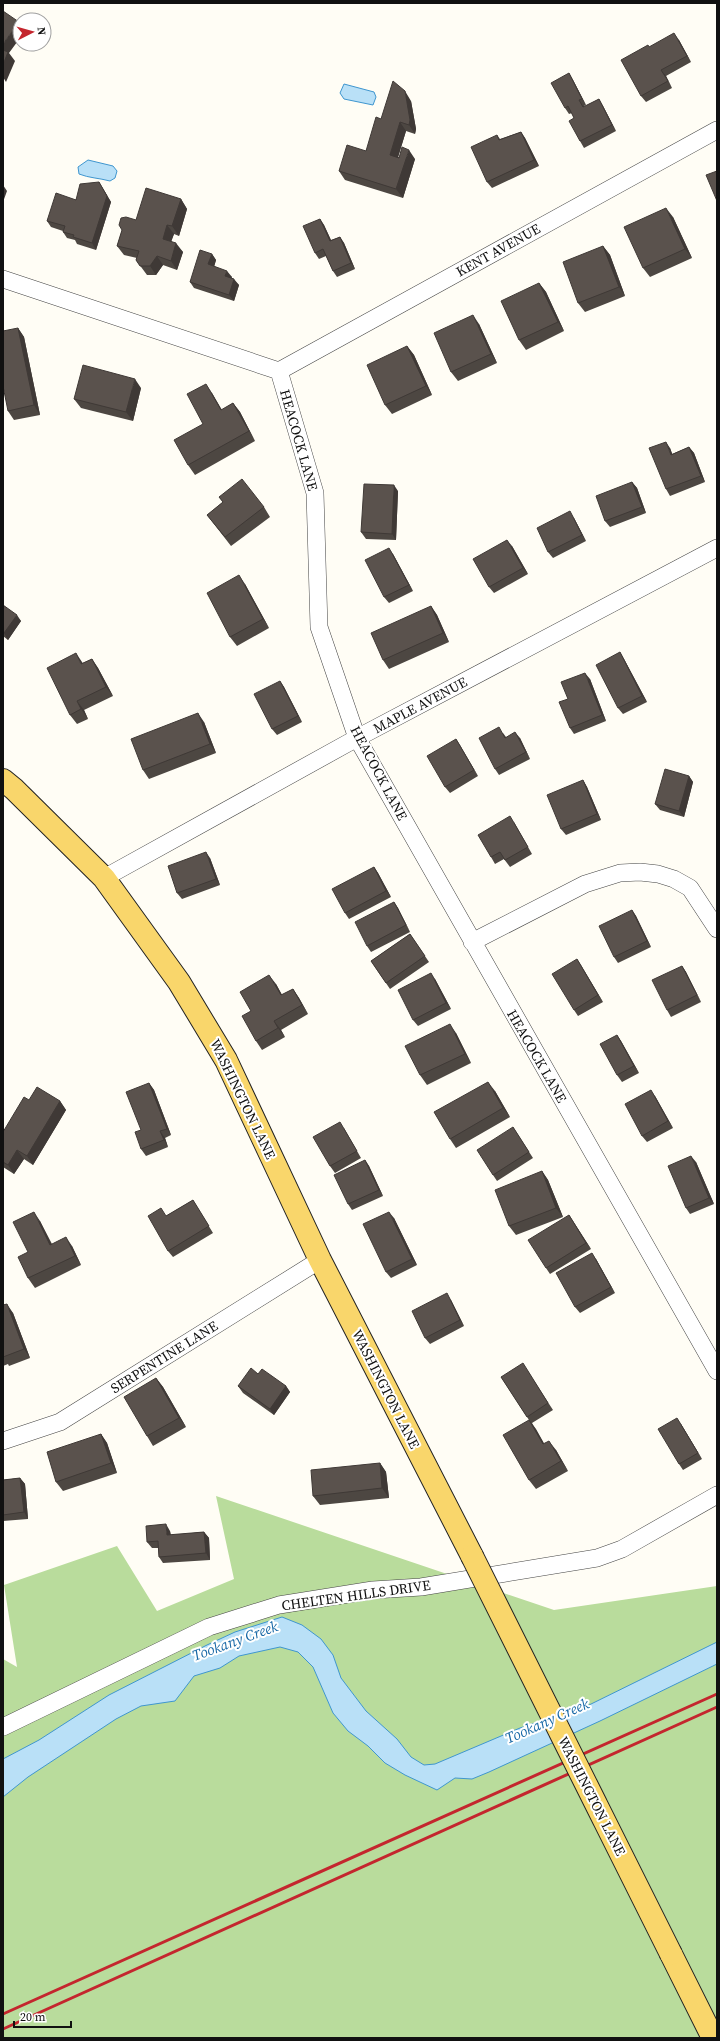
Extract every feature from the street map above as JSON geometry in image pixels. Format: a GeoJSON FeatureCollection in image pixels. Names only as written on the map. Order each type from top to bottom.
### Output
{"type":"FeatureCollection","features":[{"type":"Feature","properties":{"kind":"main road","name":"WASHINGTON LANE"},"geometry":{"type":"LineString","coordinates":[[3,780],[14,789],[104,878],[179,982],[226,1060],[320,1260],[472,1556],[713,2038]]}},
{"type":"Feature","properties":{"kind":"street","name":"KENT AVENUE"},"geometry":{"type":"LineString","coordinates":[[279,371],[717,130]]}},
{"type":"Feature","properties":{"kind":"street","name":"HEACOCK LANE"},"geometry":{"type":"LineString","coordinates":[[3,279],[279,371],[314,493],[319,627],[357,738],[717,1370]]}},
{"type":"Feature","properties":{"kind":"street","name":"MAPLE AVENUE"},"geometry":{"type":"LineString","coordinates":[[104,878],[357,738],[717,548]]}},
{"type":"Feature","properties":{"kind":"street"},"geometry":{"type":"LineString","coordinates":[[472,942],[585,884],[620,873],[658,874],[674,879],[690,888],[717,929]]}},
{"type":"Feature","properties":{"kind":"street","name":"SERPENTINE LANE"},"geometry":{"type":"LineString","coordinates":[[3,1441],[60,1422],[320,1260]]}},
{"type":"Feature","properties":{"kind":"street","name":"CHELTEN HILLS DRIVE"},"geometry":{"type":"LineString","coordinates":[[3,1727],[223,1622],[279,1605],[313,1598],[373,1590],[421,1587],[597,1558],[622,1549],[717,1495]]}},
{"type":"Feature","properties":{"kind":"green space"},"geometry":{"type":"Polygon","coordinates":[[[216,1496],[554,1610],[717,1586],[717,2038],[3,2038],[3,1659],[17,1667],[4,1585],[117,1546],[157,1611],[234,1579],[216,1496]]]}},
{"type":"Feature","properties":{"kind":"water"},"geometry":{"type":"Polygon","coordinates":[[[344,84],[374,92],[376,97],[373,105],[344,99],[340,93],[344,84]]]}},
{"type":"Feature","properties":{"kind":"water"},"geometry":{"type":"Polygon","coordinates":[[[88,160],[113,166],[117,171],[115,178],[110,181],[79,174],[78,167],[88,160]]]}},
{"type":"Feature","properties":{"kind":"water","name":"Tookany Creek"},"geometry":{"type":"Polygon","coordinates":[[[282,1617],[302,1625],[321,1639],[333,1655],[341,1678],[366,1711],[397,1739],[411,1757],[424,1765],[435,1764],[520,1728],[587,1706],[717,1642],[717,1664],[600,1721],[489,1772],[472,1779],[455,1778],[437,1790],[405,1775],[385,1763],[368,1746],[348,1731],[333,1713],[313,1667],[298,1652],[280,1647],[239,1656],[220,1668],[194,1676],[175,1701],[141,1706],[116,1719],[28,1777],[3,1797],[3,1759],[39,1740],[109,1695],[207,1645],[235,1632],[282,1617]]]}},
{"type":"Feature","properties":{"kind":"building"},"geometry":{"type":"Polygon","coordinates":[[[3,11],[12,17],[12,32],[3,44],[3,11]]]}},
{"type":"Feature","properties":{"kind":"building"},"geometry":{"type":"Polygon","coordinates":[[[674,33],[687,56],[661,70],[668,81],[641,96],[621,60],[674,33]]]}},
{"type":"Feature","properties":{"kind":"building"},"geometry":{"type":"Polygon","coordinates":[[[3,50],[8,52],[3,65],[3,50]]]}},
{"type":"Feature","properties":{"kind":"building"},"geometry":{"type":"Polygon","coordinates":[[[569,73],[582,99],[579,100],[583,107],[599,99],[612,125],[580,141],[569,121],[574,118],[568,106],[565,108],[551,83],[569,73]]]}},
{"type":"Feature","properties":{"kind":"building"},"geometry":{"type":"Polygon","coordinates":[[[393,81],[405,91],[410,120],[409,125],[400,122],[390,155],[399,158],[402,147],[409,150],[396,189],[339,171],[347,145],[366,151],[376,117],[381,119],[393,81]]]}},
{"type":"Feature","properties":{"kind":"building"},"geometry":{"type":"Polygon","coordinates":[[[521,132],[534,160],[487,182],[471,147],[497,135],[499,140],[521,132]]]}},
{"type":"Feature","properties":{"kind":"building"},"geometry":{"type":"Polygon","coordinates":[[[717,171],[717,201],[706,175],[717,171]]]}},
{"type":"Feature","properties":{"kind":"building"},"geometry":{"type":"Polygon","coordinates":[[[99,182],[107,196],[92,243],[63,232],[65,226],[47,221],[56,193],[76,200],[80,184],[99,182]]]}},
{"type":"Feature","properties":{"kind":"building"},"geometry":{"type":"Polygon","coordinates":[[[146,188],[181,199],[172,226],[167,225],[163,239],[176,243],[171,261],[157,256],[150,266],[140,266],[136,260],[139,251],[117,246],[122,230],[119,225],[121,218],[126,217],[136,220],[146,188]]]}},
{"type":"Feature","properties":{"kind":"building"},"geometry":{"type":"Polygon","coordinates":[[[666,208],[685,249],[643,268],[624,227],[666,208]]]}},
{"type":"Feature","properties":{"kind":"building"},"geometry":{"type":"Polygon","coordinates":[[[320,219],[330,241],[340,237],[351,263],[333,271],[323,249],[315,253],[303,226],[320,219]]]}},
{"type":"Feature","properties":{"kind":"building"},"geometry":{"type":"Polygon","coordinates":[[[603,246],[619,287],[578,303],[563,262],[603,246]]]}},
{"type":"Feature","properties":{"kind":"building"},"geometry":{"type":"Polygon","coordinates":[[[200,250],[212,254],[208,264],[227,271],[225,276],[234,279],[229,295],[190,282],[200,250]]]}},
{"type":"Feature","properties":{"kind":"building"},"geometry":{"type":"Polygon","coordinates":[[[539,283],[558,322],[519,340],[501,301],[539,283]]]}},
{"type":"Feature","properties":{"kind":"building"},"geometry":{"type":"Polygon","coordinates":[[[473,315],[491,354],[451,372],[434,333],[473,315]]]}},
{"type":"Feature","properties":{"kind":"building"},"geometry":{"type":"Polygon","coordinates":[[[18,328],[34,405],[8,411],[3,386],[3,331],[18,328]]]}},
{"type":"Feature","properties":{"kind":"building"},"geometry":{"type":"Polygon","coordinates":[[[407,346],[426,386],[385,405],[367,365],[407,346]]]}},
{"type":"Feature","properties":{"kind":"building"},"geometry":{"type":"Polygon","coordinates":[[[83,365],[135,379],[126,412],[74,399],[83,365]]]}},
{"type":"Feature","properties":{"kind":"building"},"geometry":{"type":"Polygon","coordinates":[[[206,384],[221,410],[233,403],[249,431],[188,465],[174,440],[203,424],[187,394],[206,384]]]}},
{"type":"Feature","properties":{"kind":"building"},"geometry":{"type":"Polygon","coordinates":[[[666,442],[671,455],[689,447],[701,476],[666,489],[649,448],[666,442]]]}},
{"type":"Feature","properties":{"kind":"building"},"geometry":{"type":"Polygon","coordinates":[[[242,479],[264,507],[225,537],[207,515],[223,502],[219,497],[242,479]]]}},
{"type":"Feature","properties":{"kind":"building"},"geometry":{"type":"Polygon","coordinates":[[[632,482],[642,507],[605,521],[596,496],[632,482]]]}},
{"type":"Feature","properties":{"kind":"building"},"geometry":{"type":"Polygon","coordinates":[[[364,484],[394,485],[392,534],[361,532],[364,484]]]}},
{"type":"Feature","properties":{"kind":"building"},"geometry":{"type":"Polygon","coordinates":[[[570,511],[582,535],[548,552],[537,528],[570,511]]]}},
{"type":"Feature","properties":{"kind":"building"},"geometry":{"type":"Polygon","coordinates":[[[507,540],[523,568],[489,587],[473,559],[507,540]]]}},
{"type":"Feature","properties":{"kind":"building"},"geometry":{"type":"Polygon","coordinates":[[[389,548],[409,585],[384,597],[365,560],[389,548]]]}},
{"type":"Feature","properties":{"kind":"building"},"geometry":{"type":"Polygon","coordinates":[[[239,575],[263,619],[230,637],[207,593],[239,575]]]}},
{"type":"Feature","properties":{"kind":"building"},"geometry":{"type":"Polygon","coordinates":[[[3,605],[17,615],[4,633],[3,633],[3,605]]]}},
{"type":"Feature","properties":{"kind":"building"},"geometry":{"type":"Polygon","coordinates":[[[431,606],[443,633],[383,660],[371,633],[431,606]]]}},
{"type":"Feature","properties":{"kind":"building"},"geometry":{"type":"Polygon","coordinates":[[[620,652],[642,696],[618,708],[596,665],[620,652]]]}},
{"type":"Feature","properties":{"kind":"building"},"geometry":{"type":"Polygon","coordinates":[[[76,653],[81,664],[92,659],[106,687],[77,701],[81,709],[70,715],[47,668],[76,653]]]}},
{"type":"Feature","properties":{"kind":"building"},"geometry":{"type":"Polygon","coordinates":[[[585,673],[602,715],[570,728],[559,702],[568,699],[561,682],[585,673]]]}},
{"type":"Feature","properties":{"kind":"building"},"geometry":{"type":"Polygon","coordinates":[[[280,681],[298,716],[272,729],[254,694],[280,681]]]}},
{"type":"Feature","properties":{"kind":"building"},"geometry":{"type":"Polygon","coordinates":[[[198,713],[210,744],[143,770],[131,739],[198,713]]]}},
{"type":"Feature","properties":{"kind":"building"},"geometry":{"type":"Polygon","coordinates":[[[499,727],[505,738],[515,732],[526,752],[495,769],[479,738],[499,727]]]}},
{"type":"Feature","properties":{"kind":"building"},"geometry":{"type":"Polygon","coordinates":[[[456,739],[474,770],[445,787],[427,756],[456,739]]]}},
{"type":"Feature","properties":{"kind":"building"},"geometry":{"type":"Polygon","coordinates":[[[665,769],[689,776],[679,811],[655,804],[665,769]]]}},
{"type":"Feature","properties":{"kind":"building"},"geometry":{"type":"Polygon","coordinates":[[[583,780],[597,814],[561,829],[547,795],[583,780]]]}},
{"type":"Feature","properties":{"kind":"building"},"geometry":{"type":"Polygon","coordinates":[[[510,816],[528,847],[505,860],[500,852],[491,857],[478,835],[510,816]]]}},
{"type":"Feature","properties":{"kind":"building"},"geometry":{"type":"Polygon","coordinates":[[[206,852],[216,879],[177,893],[168,866],[206,852]]]}},
{"type":"Feature","properties":{"kind":"building"},"geometry":{"type":"Polygon","coordinates":[[[374,867],[386,891],[345,913],[332,889],[374,867]]]}},
{"type":"Feature","properties":{"kind":"building"},"geometry":{"type":"Polygon","coordinates":[[[394,902],[406,925],[367,946],[355,922],[394,902]]]}},
{"type":"Feature","properties":{"kind":"building"},"geometry":{"type":"Polygon","coordinates":[[[632,910],[647,941],[614,957],[599,926],[632,910]]]}},
{"type":"Feature","properties":{"kind":"building"},"geometry":{"type":"Polygon","coordinates":[[[410,934],[425,956],[386,983],[371,961],[410,934]]]}},
{"type":"Feature","properties":{"kind":"building"},"geometry":{"type":"Polygon","coordinates":[[[577,959],[598,995],[574,1010],[552,974],[577,959]]]}},
{"type":"Feature","properties":{"kind":"building"},"geometry":{"type":"Polygon","coordinates":[[[682,966],[697,995],[667,1010],[652,980],[682,966]]]}},
{"type":"Feature","properties":{"kind":"building"},"geometry":{"type":"Polygon","coordinates":[[[431,973],[446,1003],[413,1020],[398,990],[431,973]]]}},
{"type":"Feature","properties":{"kind":"building"},"geometry":{"type":"Polygon","coordinates":[[[269,975],[281,995],[293,989],[302,1005],[274,1021],[278,1028],[256,1041],[242,1016],[251,1011],[240,992],[269,975]]]}},
{"type":"Feature","properties":{"kind":"building"},"geometry":{"type":"Polygon","coordinates":[[[450,1024],[465,1054],[420,1075],[405,1046],[450,1024]]]}},
{"type":"Feature","properties":{"kind":"building"},"geometry":{"type":"Polygon","coordinates":[[[617,1035],[634,1066],[617,1075],[600,1044],[617,1035]]]}},
{"type":"Feature","properties":{"kind":"building"},"geometry":{"type":"Polygon","coordinates":[[[488,1082],[503,1108],[450,1139],[434,1112],[488,1082]]]}},
{"type":"Feature","properties":{"kind":"building"},"geometry":{"type":"Polygon","coordinates":[[[149,1083],[167,1129],[160,1131],[164,1140],[141,1149],[135,1132],[141,1130],[126,1092],[149,1083]]]}},
{"type":"Feature","properties":{"kind":"building"},"geometry":{"type":"Polygon","coordinates":[[[37,1087],[60,1101],[27,1156],[17,1150],[8,1165],[3,1162],[3,1132],[24,1097],[29,1100],[37,1087]]]}},
{"type":"Feature","properties":{"kind":"building"},"geometry":{"type":"Polygon","coordinates":[[[651,1090],[668,1121],[642,1136],[625,1104],[651,1090]]]}},
{"type":"Feature","properties":{"kind":"building"},"geometry":{"type":"Polygon","coordinates":[[[340,1122],[357,1151],[330,1166],[313,1137],[340,1122]]]}},
{"type":"Feature","properties":{"kind":"building"},"geometry":{"type":"Polygon","coordinates":[[[513,1127],[529,1152],[493,1175],[477,1150],[513,1127]]]}},
{"type":"Feature","properties":{"kind":"building"},"geometry":{"type":"Polygon","coordinates":[[[691,1156],[709,1198],[686,1208],[668,1166],[691,1156]]]}},
{"type":"Feature","properties":{"kind":"building"},"geometry":{"type":"Polygon","coordinates":[[[365,1160],[379,1190],[348,1204],[334,1175],[365,1160]]]}},
{"type":"Feature","properties":{"kind":"building"},"geometry":{"type":"Polygon","coordinates":[[[542,1171],[556,1208],[509,1226],[495,1190],[542,1171]]]}},
{"type":"Feature","properties":{"kind":"building"},"geometry":{"type":"Polygon","coordinates":[[[193,1200],[209,1226],[168,1251],[148,1216],[161,1208],[166,1216],[193,1200]]]}},
{"type":"Feature","properties":{"kind":"building"},"geometry":{"type":"Polygon","coordinates":[[[34,1212],[50,1245],[66,1237],[75,1256],[28,1278],[18,1257],[28,1252],[13,1222],[34,1212]]]}},
{"type":"Feature","properties":{"kind":"building"},"geometry":{"type":"Polygon","coordinates":[[[389,1212],[412,1259],[386,1272],[363,1224],[389,1212]]]}},
{"type":"Feature","properties":{"kind":"building"},"geometry":{"type":"Polygon","coordinates":[[[569,1215],[586,1243],[546,1268],[528,1240],[569,1215]]]}},
{"type":"Feature","properties":{"kind":"building"},"geometry":{"type":"Polygon","coordinates":[[[592,1253],[611,1287],[575,1307],[556,1273],[592,1253]]]}},
{"type":"Feature","properties":{"kind":"building"},"geometry":{"type":"Polygon","coordinates":[[[447,1293],[460,1320],[425,1338],[412,1311],[447,1293]]]}},
{"type":"Feature","properties":{"kind":"building"},"geometry":{"type":"Polygon","coordinates":[[[7,1304],[24,1349],[3,1357],[3,1305],[7,1304]]]}},
{"type":"Feature","properties":{"kind":"building"},"geometry":{"type":"Polygon","coordinates":[[[523,1363],[548,1403],[527,1417],[501,1377],[523,1363]]]}},
{"type":"Feature","properties":{"kind":"building"},"geometry":{"type":"Polygon","coordinates":[[[251,1368],[258,1374],[262,1369],[286,1386],[270,1409],[238,1386],[251,1368]]]}},
{"type":"Feature","properties":{"kind":"building"},"geometry":{"type":"Polygon","coordinates":[[[156,1378],[179,1418],[147,1436],[124,1397],[156,1378]]]}},
{"type":"Feature","properties":{"kind":"building"},"geometry":{"type":"Polygon","coordinates":[[[677,1418],[698,1453],[679,1464],[658,1429],[677,1418]]]}},
{"type":"Feature","properties":{"kind":"building"},"geometry":{"type":"Polygon","coordinates":[[[529,1420],[543,1444],[549,1441],[561,1461],[529,1480],[503,1435],[529,1420]]]}},
{"type":"Feature","properties":{"kind":"building"},"geometry":{"type":"Polygon","coordinates":[[[101,1434],[111,1463],[56,1482],[47,1452],[101,1434]]]}},
{"type":"Feature","properties":{"kind":"building"},"geometry":{"type":"Polygon","coordinates":[[[380,1463],[382,1488],[313,1496],[311,1470],[380,1463]]]}},
{"type":"Feature","properties":{"kind":"building"},"geometry":{"type":"Polygon","coordinates":[[[20,1478],[24,1512],[3,1515],[3,1480],[20,1478]]]}},
{"type":"Feature","properties":{"kind":"building"},"geometry":{"type":"Polygon","coordinates":[[[166,1524],[167,1535],[204,1532],[206,1553],[159,1557],[158,1541],[147,1542],[146,1526],[166,1524]]]}},
{"type":"Feature","properties":{"kind":"railway"},"geometry":{"type":"LineString","coordinates":[[3,2014],[717,1694]]}},
{"type":"Feature","properties":{"kind":"railway"},"geometry":{"type":"LineString","coordinates":[[3,2029],[717,1707]]}}]}
